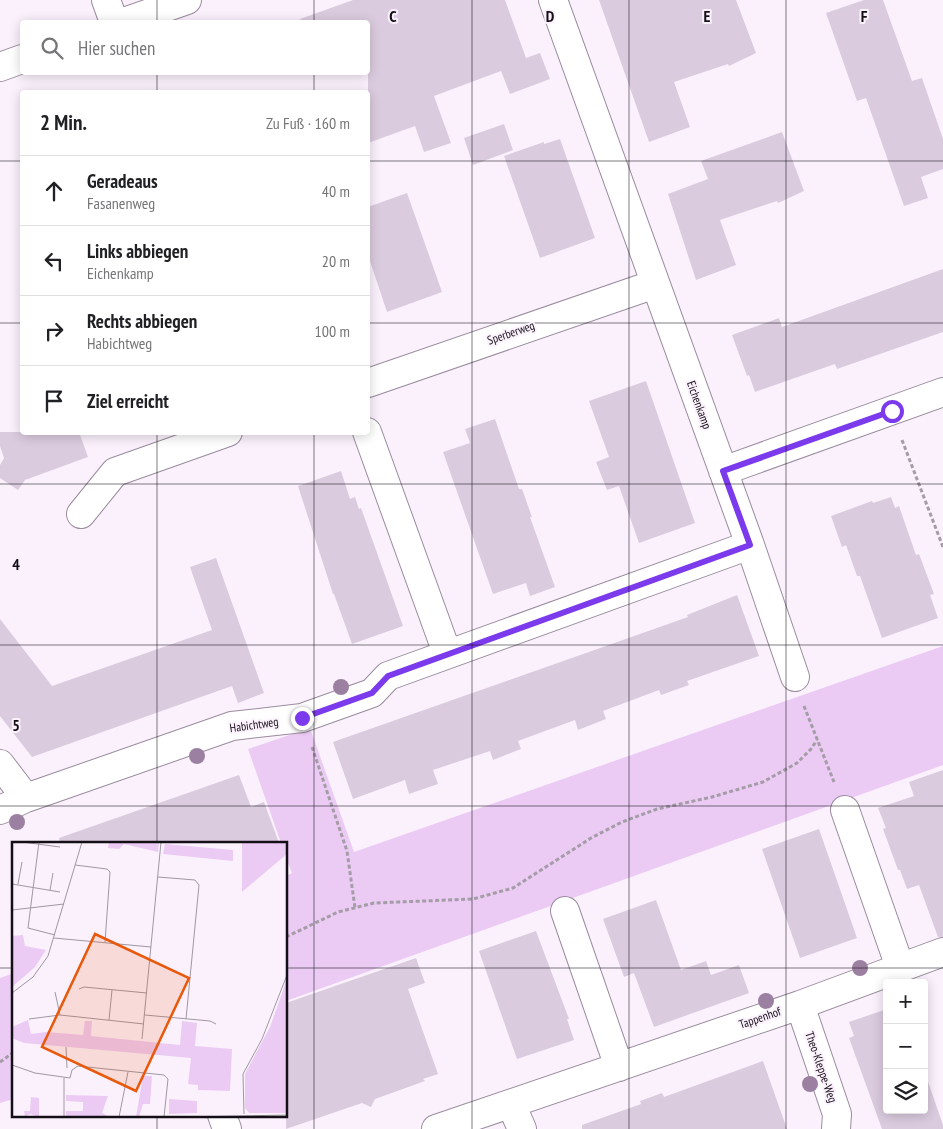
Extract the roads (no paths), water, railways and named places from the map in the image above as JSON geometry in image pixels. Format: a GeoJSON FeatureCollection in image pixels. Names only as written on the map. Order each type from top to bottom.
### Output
{"type":"FeatureCollection","features":[{"type":"Feature","properties":{"kind":"street"},"geometry":{"type":"LineString","coordinates":[[106,0],[113,20]]}},
{"type":"Feature","properties":{"kind":"street"},"geometry":{"type":"LineString","coordinates":[[130,20],[187,0]]}},
{"type":"Feature","properties":{"kind":"street","name":"Eichenkamp"},"geometry":{"type":"LineString","coordinates":[[553,0],[750,545],[794,677]]}},
{"type":"Feature","properties":{"kind":"street"},"geometry":{"type":"LineString","coordinates":[[0,67],[20,60]]}},
{"type":"Feature","properties":{"kind":"street","name":"Sperberweg"},"geometry":{"type":"LineString","coordinates":[[370,382],[655,284]]}},
{"type":"Feature","properties":{"kind":"street"},"geometry":{"type":"LineString","coordinates":[[723,471],[943,392]]}},
{"type":"Feature","properties":{"kind":"street"},"geometry":{"type":"LineString","coordinates":[[81,514],[115,472],[220,435]]}},
{"type":"Feature","properties":{"kind":"street"},"geometry":{"type":"LineString","coordinates":[[368,435],[446,653]]}},
{"type":"Feature","properties":{"kind":"street","name":"Habichtweg"},"geometry":{"type":"LineString","coordinates":[[0,810],[26,798],[232,726],[302,718],[372,693],[388,676],[446,653],[750,545]]}},
{"type":"Feature","properties":{"kind":"street"},"geometry":{"type":"LineString","coordinates":[[0,764],[26,798]]}},
{"type":"Feature","properties":{"kind":"street"},"geometry":{"type":"LineString","coordinates":[[845,810],[900,967]]}},
{"type":"Feature","properties":{"kind":"street"},"geometry":{"type":"LineString","coordinates":[[564,910],[620,1067]]}},
{"type":"Feature","properties":{"kind":"street","name":"Tappenhof"},"geometry":{"type":"LineString","coordinates":[[436,1129],[800,1005],[943,952]]}},
{"type":"Feature","properties":{"kind":"street","name":"Theo-Kleppe-Weg"},"geometry":{"type":"LineString","coordinates":[[800,1005],[837,1114],[836,1129]]}},
{"type":"Feature","properties":{"kind":"street"},"geometry":{"type":"LineString","coordinates":[[512,1104],[522,1129]]}},
{"type":"Feature","properties":{"kind":"street"},"geometry":{"type":"LineString","coordinates":[[222,1116],[227,1129]]}}]}
